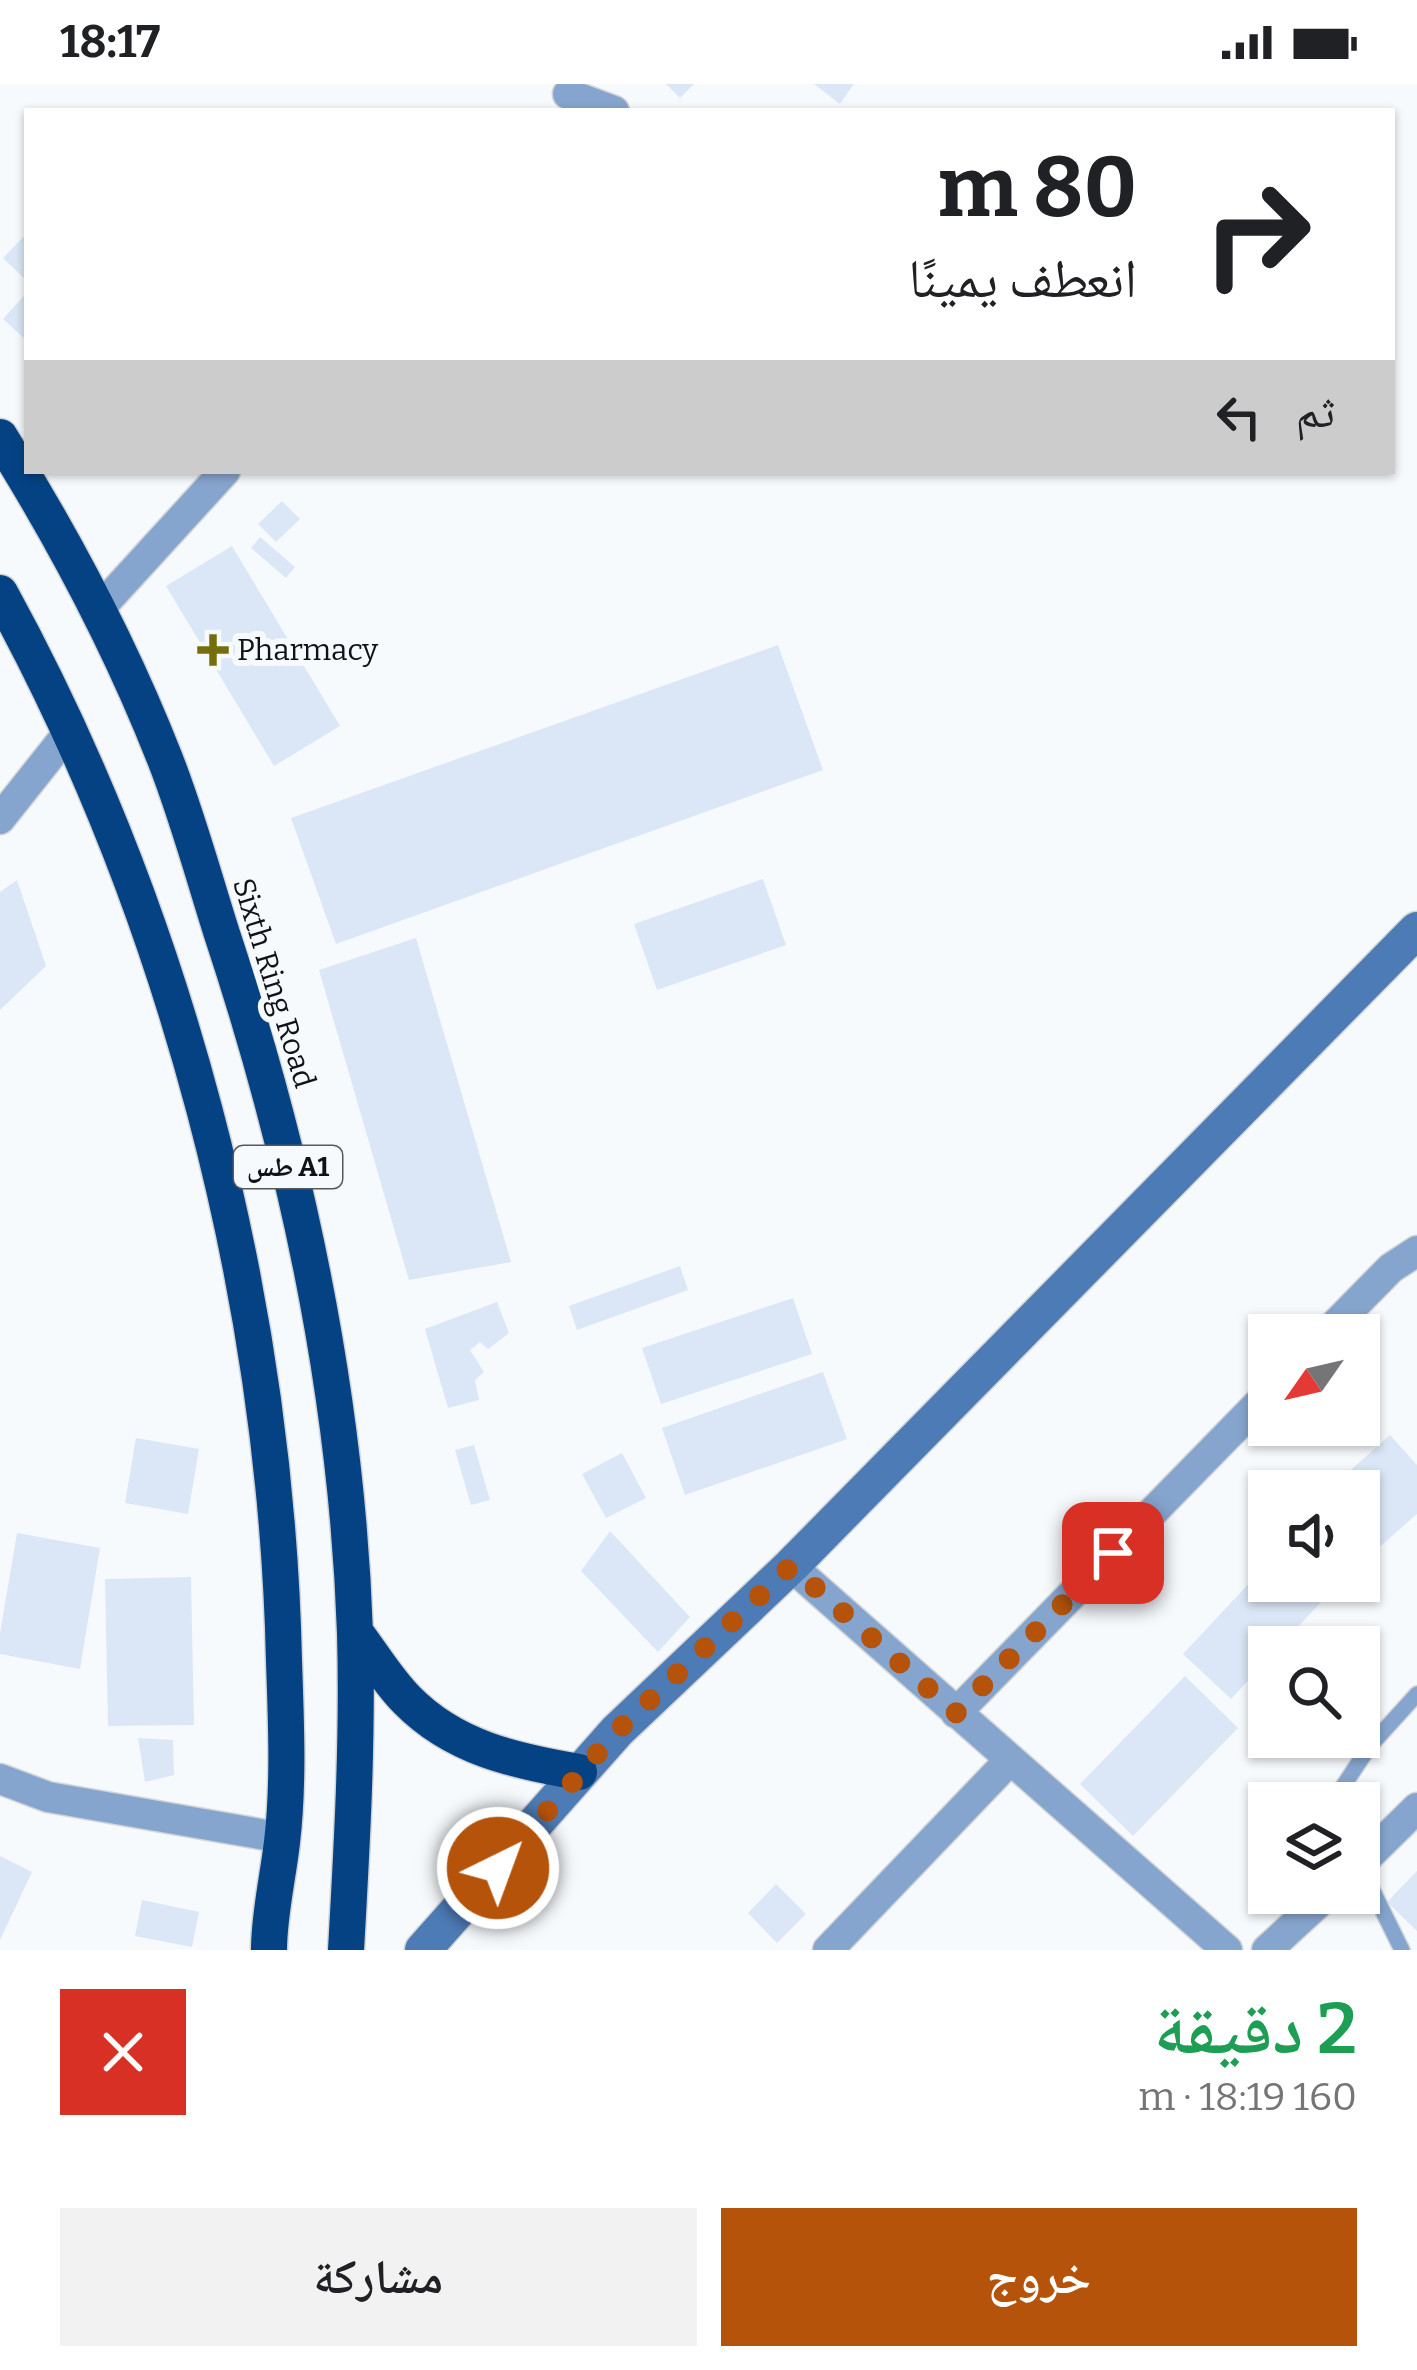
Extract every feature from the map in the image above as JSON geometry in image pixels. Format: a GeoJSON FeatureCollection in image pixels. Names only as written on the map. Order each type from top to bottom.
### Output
{"type":"FeatureCollection","features":[{"type":"Feature","properties":{"kind":"highway","name":"Sixth Ring Road"},"geometry":{"type":"LineString","coordinates":[[0,437],[99,609],[166,761],[266,1066],[319,1309],[341,1469],[355,1632],[346,1950]]}},
{"type":"Feature","properties":{"kind":"highway","name":"طس A1"},"geometry":{"type":"LineString","coordinates":[[0,593],[69,732],[125,862],[187,1050],[242,1277],[269,1442],[284,1661],[283,1838],[267,1946]]}},
{"type":"Feature","properties":{"kind":"highway"},"geometry":{"type":"LineString","coordinates":[[355,1632],[406,1699],[442,1730],[489,1753],[579,1772]]}},
{"type":"Feature","properties":{"kind":"street"},"geometry":{"type":"LineString","coordinates":[[566,96],[604,108]]}},
{"type":"Feature","properties":{"kind":"street"},"geometry":{"type":"LineString","coordinates":[[99,609],[222,474]]}},
{"type":"Feature","properties":{"kind":"street"},"geometry":{"type":"LineString","coordinates":[[0,819],[69,732]]}},
{"type":"Feature","properties":{"kind":"street"},"geometry":{"type":"LineString","coordinates":[[424,1950],[579,1772],[677,1671],[791,1566],[1417,930]]}},
{"type":"Feature","properties":{"kind":"street"},"geometry":{"type":"LineString","coordinates":[[1346,1314],[1391,1268],[1417,1251]]}},
{"type":"Feature","properties":{"kind":"street"},"geometry":{"type":"LineString","coordinates":[[956,1713],[1248,1414]]}},
{"type":"Feature","properties":{"kind":"street"},"geometry":{"type":"LineString","coordinates":[[791,1566],[1228,1950]]}},
{"type":"Feature","properties":{"kind":"street"},"geometry":{"type":"LineString","coordinates":[[828,1950],[1010,1760]]}},
{"type":"Feature","properties":{"kind":"street"},"geometry":{"type":"LineString","coordinates":[[0,1779],[48,1797],[283,1838]]}},
{"type":"Feature","properties":{"kind":"street"},"geometry":{"type":"LineString","coordinates":[[1380,1844],[1417,1808]]}},
{"type":"Feature","properties":{"kind":"street"},"geometry":{"type":"LineString","coordinates":[[1267,1950],[1306,1914]]}},
{"type":"Feature","properties":{"kind":"lane"},"geometry":{"type":"LineString","coordinates":[[1346,1782],[1369,1747],[1417,1694]]}},
{"type":"Feature","properties":{"kind":"lane"},"geometry":{"type":"LineString","coordinates":[[1380,1906],[1402,1950]]}},
{"type":"Feature","properties":{"kind":"building"},"geometry":{"type":"Polygon","coordinates":[[[666,84],[694,84],[680,98],[666,84]]]}},
{"type":"Feature","properties":{"kind":"building"},"geometry":{"type":"Polygon","coordinates":[[[814,84],[854,84],[840,104],[814,84]]]}},
{"type":"Feature","properties":{"kind":"building"},"geometry":{"type":"Polygon","coordinates":[[[24,236],[24,278],[3,258],[24,236]]]}},
{"type":"Feature","properties":{"kind":"building"},"geometry":{"type":"Polygon","coordinates":[[[24,295],[24,338],[3,319],[24,295]]]}},
{"type":"Feature","properties":{"kind":"building"},"geometry":{"type":"Polygon","coordinates":[[[282,501],[300,519],[276,542],[258,524],[282,501]]]}},
{"type":"Feature","properties":{"kind":"building"},"geometry":{"type":"Polygon","coordinates":[[[260,537],[295,567],[286,578],[251,548],[260,537]]]}},
{"type":"Feature","properties":{"kind":"building"},"geometry":{"type":"Polygon","coordinates":[[[232,546],[340,726],[274,766],[166,586],[232,546]]]}},
{"type":"Feature","properties":{"kind":"building"},"geometry":{"type":"Polygon","coordinates":[[[778,645],[823,770],[336,944],[291,818],[778,645]]]}},
{"type":"Feature","properties":{"kind":"building"},"geometry":{"type":"Polygon","coordinates":[[[763,879],[786,945],[657,990],[634,924],[763,879]]]}},
{"type":"Feature","properties":{"kind":"building"},"geometry":{"type":"Polygon","coordinates":[[[17,880],[46,966],[0,1010],[0,892],[17,880]]]}},
{"type":"Feature","properties":{"kind":"building"},"geometry":{"type":"Polygon","coordinates":[[[416,938],[511,1262],[409,1280],[319,970],[416,938]]]}},
{"type":"Feature","properties":{"kind":"building"},"geometry":{"type":"Polygon","coordinates":[[[680,1266],[688,1290],[577,1330],[569,1306],[680,1266]]]}},
{"type":"Feature","properties":{"kind":"building"},"geometry":{"type":"Polygon","coordinates":[[[793,1298],[812,1354],[661,1404],[642,1348],[793,1298]]]}},
{"type":"Feature","properties":{"kind":"building"},"geometry":{"type":"Polygon","coordinates":[[[497,1302],[509,1333],[488,1349],[480,1342],[470,1350],[484,1372],[475,1380],[479,1400],[448,1408],[425,1329],[497,1302]]]}},
{"type":"Feature","properties":{"kind":"building"},"geometry":{"type":"Polygon","coordinates":[[[823,1372],[847,1439],[685,1495],[662,1428],[823,1372]]]}},
{"type":"Feature","properties":{"kind":"building"},"geometry":{"type":"Polygon","coordinates":[[[1390,1435],[1417,1465],[1417,1514],[1380,1547],[1380,1470],[1351,1470],[1390,1435]]]}},
{"type":"Feature","properties":{"kind":"building"},"geometry":{"type":"Polygon","coordinates":[[[136,1438],[199,1449],[188,1514],[125,1503],[136,1438]]]}},
{"type":"Feature","properties":{"kind":"building"},"geometry":{"type":"Polygon","coordinates":[[[474,1445],[490,1500],[471,1505],[455,1450],[474,1445]]]}},
{"type":"Feature","properties":{"kind":"building"},"geometry":{"type":"Polygon","coordinates":[[[622,1453],[646,1498],[606,1518],[582,1474],[622,1453]]]}},
{"type":"Feature","properties":{"kind":"building"},"geometry":{"type":"Polygon","coordinates":[[[610,1531],[690,1617],[658,1652],[581,1571],[610,1531]]]}},
{"type":"Feature","properties":{"kind":"building"},"geometry":{"type":"Polygon","coordinates":[[[17,1533],[100,1548],[80,1669],[0,1654],[17,1533]]]}},
{"type":"Feature","properties":{"kind":"building"},"geometry":{"type":"Polygon","coordinates":[[[191,1577],[194,1725],[108,1726],[105,1579],[191,1577]]]}},
{"type":"Feature","properties":{"kind":"building"},"geometry":{"type":"Polygon","coordinates":[[[1248,1584],[1248,1602],[1321,1602],[1299,1626],[1248,1626],[1248,1681],[1231,1699],[1183,1654],[1248,1584]]]}},
{"type":"Feature","properties":{"kind":"building"},"geometry":{"type":"Polygon","coordinates":[[[1185,1676],[1238,1728],[1133,1836],[1080,1784],[1185,1676]]]}},
{"type":"Feature","properties":{"kind":"building"},"geometry":{"type":"Polygon","coordinates":[[[138,1738],[173,1740],[174,1775],[145,1782],[138,1738]]]}},
{"type":"Feature","properties":{"kind":"building"},"geometry":{"type":"Polygon","coordinates":[[[0,1856],[32,1872],[0,1940],[0,1856]]]}},
{"type":"Feature","properties":{"kind":"building"},"geometry":{"type":"Polygon","coordinates":[[[1417,1871],[1417,1931],[1387,1902],[1417,1871]]]}},
{"type":"Feature","properties":{"kind":"building"},"geometry":{"type":"Polygon","coordinates":[[[776,1884],[806,1914],[777,1943],[748,1913],[776,1884]]]}},
{"type":"Feature","properties":{"kind":"building"},"geometry":{"type":"Polygon","coordinates":[[[142,1900],[199,1912],[192,1947],[135,1936],[142,1900]]]}},
{"type":"Feature","properties":{"kind":"place","name":"Pharmacy"},"geometry":{"type":"Point","coordinates":[213,650]}},
{"type":"Feature","properties":{"kind":"route"},"geometry":{"type":"LineString","coordinates":[[498,1868],[617,1731],[791,1566],[956,1713],[1113,1553]]}}]}
